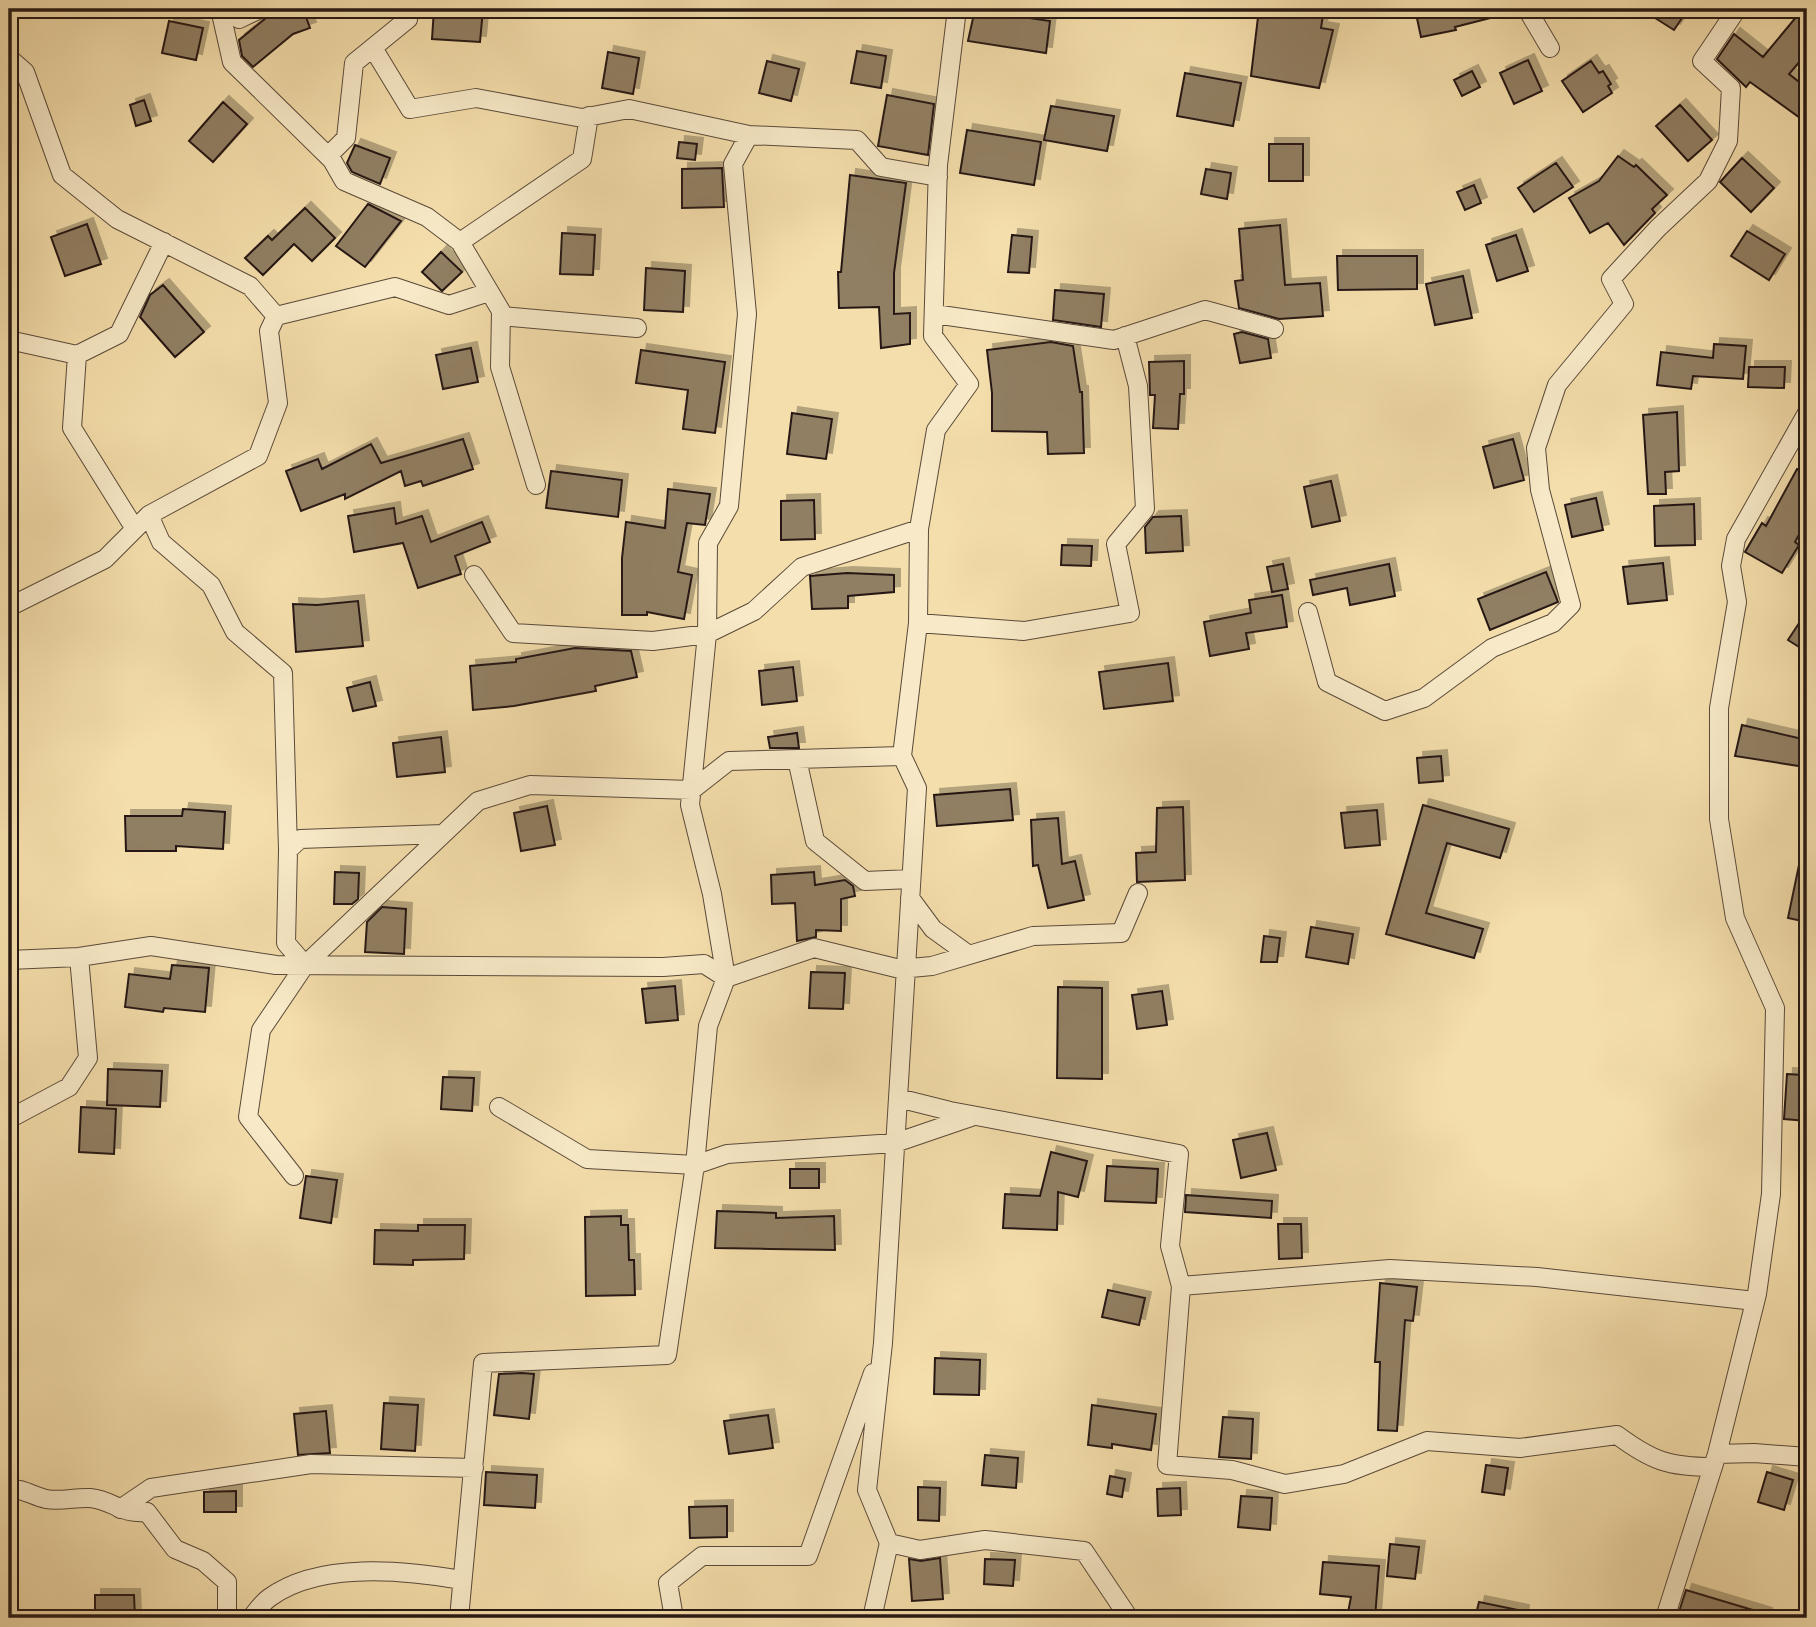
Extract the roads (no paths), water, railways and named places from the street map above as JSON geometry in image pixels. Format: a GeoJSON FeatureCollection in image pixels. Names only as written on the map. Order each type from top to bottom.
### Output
{"type":"FeatureCollection","features":[{"type":"Feature","properties":{"kind":"street"},"geometry":{"type":"LineString","coordinates":[[220,9],[239,19],[260,9]]}},
{"type":"Feature","properties":{"kind":"street"},"geometry":{"type":"LineString","coordinates":[[220,9],[232,62],[328,156],[344,181],[427,217],[460,242],[500,316],[500,367],[536,485]]}},
{"type":"Feature","properties":{"kind":"street"},"geometry":{"type":"LineString","coordinates":[[328,156],[346,138],[354,64],[408,19],[407,9]]}},
{"type":"Feature","properties":{"kind":"street"},"geometry":{"type":"LineString","coordinates":[[872,1618],[889,1544],[867,1490],[883,1343],[917,788],[902,756],[918,622],[919,529],[936,429],[969,384],[933,336],[938,177],[957,9]]}},
{"type":"Feature","properties":{"kind":"street"},"geometry":{"type":"LineString","coordinates":[[1527,9],[1550,48]]}},
{"type":"Feature","properties":{"kind":"street"},"geometry":{"type":"LineString","coordinates":[[1308,612],[1327,682],[1385,710],[1424,698],[1492,648],[1553,623],[1571,605],[1540,490],[1536,448],[1556,385],[1623,304],[1611,279],[1658,228],[1708,181],[1728,141],[1731,88],[1702,61],[1737,9]]}},
{"type":"Feature","properties":{"kind":"street"},"geometry":{"type":"LineString","coordinates":[[373,48],[410,109],[476,98],[589,116],[629,109],[749,135],[857,140],[881,167],[938,177]]}},
{"type":"Feature","properties":{"kind":"street"},"geometry":{"type":"LineString","coordinates":[[9,58],[26,72],[62,175],[117,219],[250,286],[276,316]]}},
{"type":"Feature","properties":{"kind":"street"},"geometry":{"type":"LineString","coordinates":[[460,242],[582,159],[589,116]]}},
{"type":"Feature","properties":{"kind":"street"},"geometry":{"type":"LineString","coordinates":[[459,1618],[483,1363],[667,1355],[695,1165],[708,1026],[726,978],[712,894],[690,805],[707,634],[708,543],[729,506],[747,314],[733,164],[749,135]]}},
{"type":"Feature","properties":{"kind":"street"},"geometry":{"type":"LineString","coordinates":[[9,340],[77,355],[119,334],[164,242]]}},
{"type":"Feature","properties":{"kind":"street"},"geometry":{"type":"LineString","coordinates":[[9,607],[105,559],[149,515],[258,457],[278,403],[268,331],[276,316],[395,288],[449,305],[489,292]]}},
{"type":"Feature","properties":{"kind":"street"},"geometry":{"type":"LineString","coordinates":[[934,314],[1114,340],[1206,310],[1275,329]]}},
{"type":"Feature","properties":{"kind":"street"},"geometry":{"type":"LineString","coordinates":[[500,316],[637,328]]}},
{"type":"Feature","properties":{"kind":"street"},"geometry":{"type":"LineString","coordinates":[[918,622],[1024,631],[1130,613],[1116,544],[1145,509],[1138,386],[1125,336]]}},
{"type":"Feature","properties":{"kind":"street"},"geometry":{"type":"LineString","coordinates":[[77,355],[72,428],[135,529]]}},
{"type":"Feature","properties":{"kind":"street"},"geometry":{"type":"LineString","coordinates":[[1665,1618],[1715,1460],[1755,1301],[1771,1194],[1775,1008],[1735,918],[1719,818],[1719,708],[1737,602],[1731,566],[1736,539],[1807,413]]}},
{"type":"Feature","properties":{"kind":"street"},"geometry":{"type":"LineString","coordinates":[[149,515],[161,542],[211,585],[234,632],[283,673],[288,850],[286,943],[305,965]]}},
{"type":"Feature","properties":{"kind":"street"},"geometry":{"type":"LineString","coordinates":[[474,575],[513,633],[653,641],[707,634],[754,611],[802,567],[919,529]]}},
{"type":"Feature","properties":{"kind":"street"},"geometry":{"type":"LineString","coordinates":[[294,1176],[248,1116],[261,1030],[305,965],[478,801],[530,785],[692,790],[729,761],[902,756]]}},
{"type":"Feature","properties":{"kind":"street"},"geometry":{"type":"LineString","coordinates":[[797,759],[815,841],[865,881],[911,880]]}},
{"type":"Feature","properties":{"kind":"street"},"geometry":{"type":"LineString","coordinates":[[288,850],[300,839],[443,834]]}},
{"type":"Feature","properties":{"kind":"street"},"geometry":{"type":"LineString","coordinates":[[726,978],[814,947],[906,968],[933,966],[1033,936],[1121,933],[1138,893]]}},
{"type":"Feature","properties":{"kind":"street"},"geometry":{"type":"LineString","coordinates":[[910,898],[933,929],[969,955]]}},
{"type":"Feature","properties":{"kind":"street"},"geometry":{"type":"LineString","coordinates":[[9,960],[79,957],[152,946],[276,965],[663,967],[704,964],[726,978]]}},
{"type":"Feature","properties":{"kind":"street"},"geometry":{"type":"LineString","coordinates":[[9,1119],[69,1087],[89,1058],[79,957]]}},
{"type":"Feature","properties":{"kind":"street"},"geometry":{"type":"LineString","coordinates":[[898,1098],[975,1116],[1179,1154],[1170,1246],[1181,1286],[1167,1465],[1232,1470],[1285,1484],[1344,1474],[1427,1441],[1520,1448],[1617,1435],[1649,1458],[1689,1467],[1754,1453],[1807,1457]]}},
{"type":"Feature","properties":{"kind":"street"},"geometry":{"type":"LineString","coordinates":[[499,1107],[587,1159],[695,1165],[727,1154],[895,1143],[975,1116]]}},
{"type":"Feature","properties":{"kind":"street"},"geometry":{"type":"LineString","coordinates":[[1181,1286],[1390,1269],[1537,1277],[1755,1301]]}},
{"type":"Feature","properties":{"kind":"street"},"geometry":{"type":"LineString","coordinates":[[674,1618],[668,1583],[702,1556],[808,1556],[883,1343]]}},
{"type":"Feature","properties":{"kind":"street"},"geometry":{"type":"LineString","coordinates":[[120,1509],[151,1488],[311,1464],[474,1468]]}},
{"type":"Feature","properties":{"kind":"street"},"geometry":{"type":"LineString","coordinates":[[9,1489],[31,1492],[46,1499],[87,1498],[109,1502],[126,1513],[147,1512],[175,1549],[203,1562],[226,1582],[227,1618]]}},
{"type":"Feature","properties":{"kind":"street"},"geometry":{"type":"LineString","coordinates":[[889,1544],[920,1549],[985,1540],[1084,1551],[1129,1618]]}},
{"type":"Feature","properties":{"kind":"street"},"geometry":{"type":"LineString","coordinates":[[251,1618],[269,1598],[315,1577],[358,1572],[411,1572],[461,1580]]}}]}
